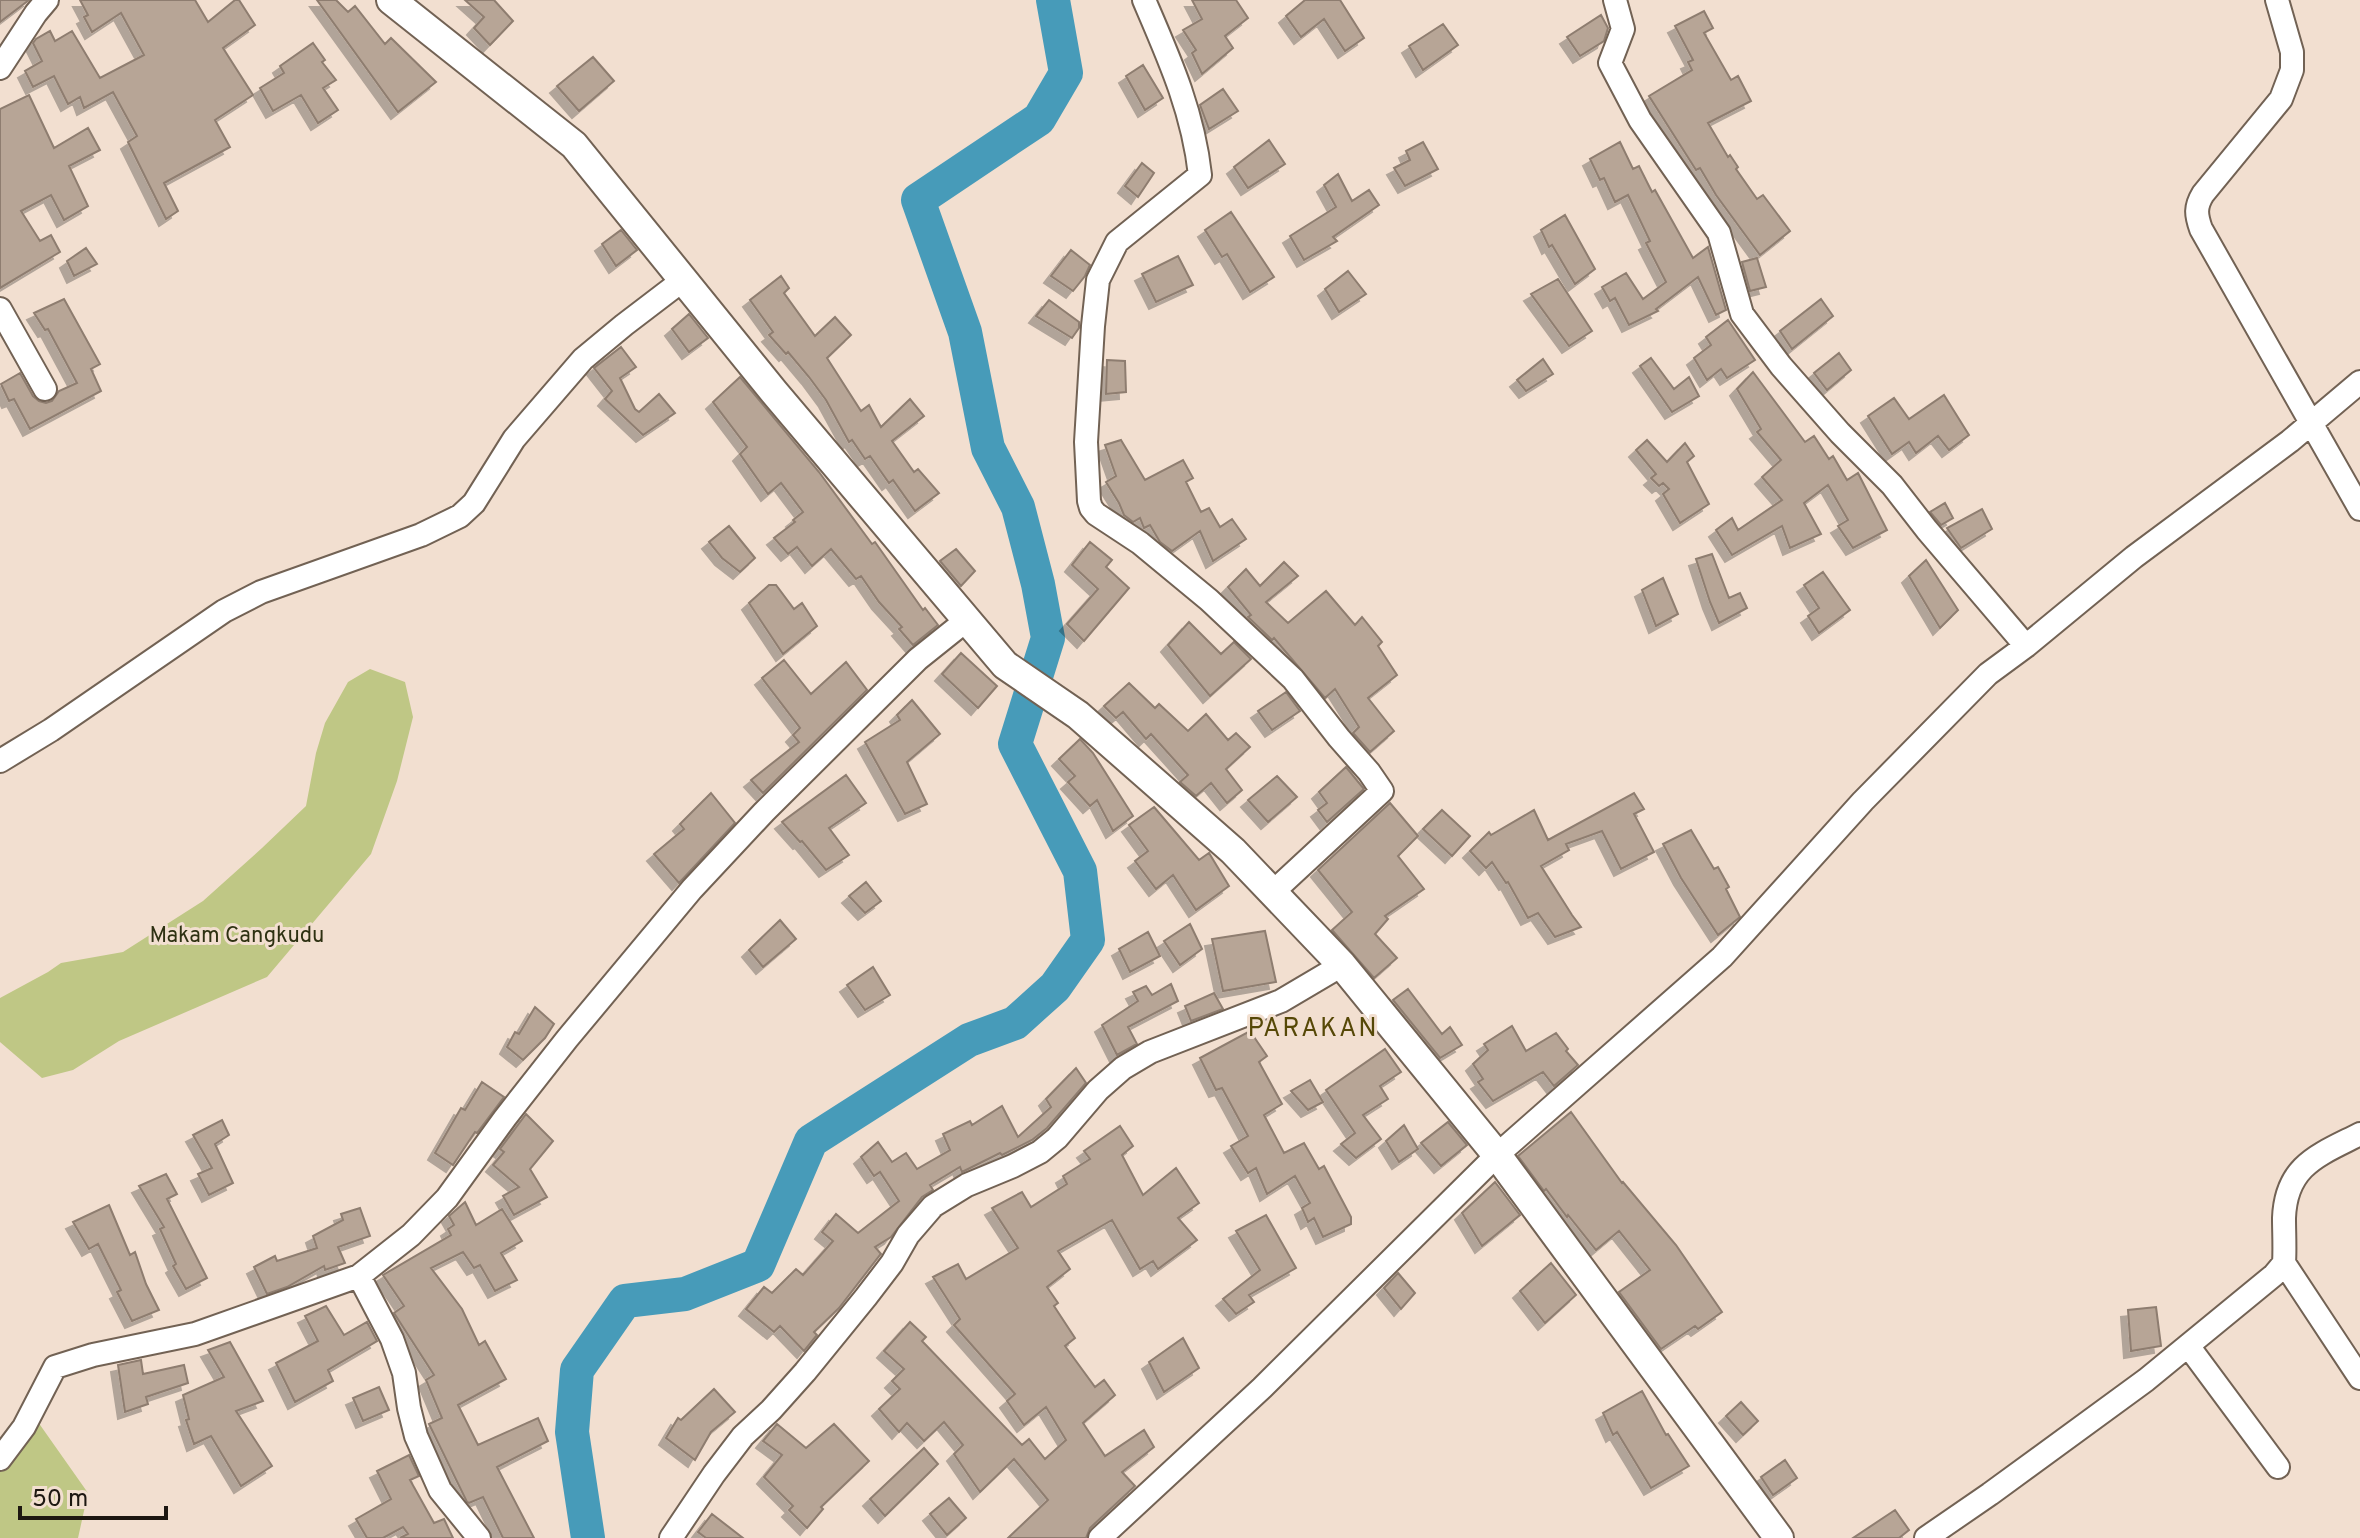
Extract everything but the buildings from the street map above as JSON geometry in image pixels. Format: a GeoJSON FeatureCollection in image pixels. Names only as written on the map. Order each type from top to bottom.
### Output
{"type":"FeatureCollection","features":[{"type":"Feature","properties":{"kind":"street"},"geometry":{"type":"LineString","coordinates":[[0,68],[47,0]]}},
{"type":"Feature","properties":{"kind":"street"},"geometry":{"type":"LineString","coordinates":[[391,0],[574,145],[774,392],[1005,665],[1092,727],[1233,851],[1342,965],[1497,1155],[1779,1538]]}},
{"type":"Feature","properties":{"kind":"street"},"geometry":{"type":"LineString","coordinates":[[1144,0],[1189,113],[1200,175],[1117,242],[1098,280],[1086,442],[1089,501],[1096,514],[1140,543],[1209,600],[1293,679],[1382,791],[1273,892]]}},
{"type":"Feature","properties":{"kind":"street"},"geometry":{"type":"LineString","coordinates":[[1615,0],[1623,29],[1610,63],[1640,120],[1719,233],[1742,314],[1781,366],[1840,433],[1892,485],[2026,646]]}},
{"type":"Feature","properties":{"kind":"street"},"geometry":{"type":"LineString","coordinates":[[2277,0],[2290,41],[2292,70],[2281,99],[2203,194],[2196,205],[2197,218],[2360,509]]}},
{"type":"Feature","properties":{"kind":"street"},"geometry":{"type":"LineString","coordinates":[[0,761],[51,730],[224,611],[261,592],[421,535],[460,516],[474,503],[514,439],[583,359],[683,280]]}},
{"type":"Feature","properties":{"kind":"street"},"geometry":{"type":"LineString","coordinates":[[0,309],[45,389]]}},
{"type":"Feature","properties":{"kind":"street"},"geometry":{"type":"LineString","coordinates":[[1100,1538],[1262,1388],[1497,1155],[1722,957],[1863,801],[1988,674],[2360,382]]}},
{"type":"Feature","properties":{"kind":"street"},"geometry":{"type":"LineString","coordinates":[[0,1459],[24,1427],[55,1367],[93,1355],[195,1334],[359,1276],[411,1235],[447,1198],[567,1039],[692,889],[764,812],[918,659],[968,619]]}},
{"type":"Feature","properties":{"kind":"street"},"geometry":{"type":"LineString","coordinates":[[671,1538],[743,1436],[805,1372],[866,1297],[892,1263],[908,1235],[933,1206],[967,1185],[1040,1152],[1057,1138],[1098,1090],[1123,1068],[1150,1052],[1281,1001],[1342,965]]}},
{"type":"Feature","properties":{"kind":"street"},"geometry":{"type":"LineString","coordinates":[[2360,1134],[2317,1156],[2296,1173],[2288,1192],[2284,1218],[2284,1263],[2360,1378]]}},
{"type":"Feature","properties":{"kind":"street"},"geometry":{"type":"LineString","coordinates":[[1926,1538],[2189,1347],[2284,1263]]}},
{"type":"Feature","properties":{"kind":"street"},"geometry":{"type":"LineString","coordinates":[[359,1276],[392,1339],[404,1373],[416,1436],[434,1476],[446,1498],[479,1538]]}},
{"type":"Feature","properties":{"kind":"street"},"geometry":{"type":"LineString","coordinates":[[2189,1347],[2278,1467]]}},
{"type":"Feature","properties":{"kind":"green space","name":"Makam Cangkudu"},"geometry":{"type":"Polygon","coordinates":[[[370,669],[405,682],[413,717],[397,781],[371,854],[267,977],[119,1041],[73,1070],[42,1078],[0,1042],[0,998],[61,963],[123,952],[203,901],[306,806],[325,723],[348,682],[370,669]]]}},
{"type":"Feature","properties":{"kind":"green space"},"geometry":{"type":"Polygon","coordinates":[[[38,1422],[88,1493],[78,1538],[0,1538],[0,1468],[38,1422]]]}},
{"type":"Feature","properties":{"kind":"waterway"},"geometry":{"type":"LineString","coordinates":[[588,1538],[572,1432],[577,1370],[625,1301],[685,1294],[758,1265],[811,1141],[969,1040],[1015,1023],[1055,987],[1088,940],[1080,871],[1015,744],[1048,638],[1038,584],[1018,507],[988,448],[965,332],[918,200],[1039,119],[1066,73],[1053,0]]}},
{"type":"Feature","properties":{"kind":"district","name":"PARAKAN"},"geometry":{"type":"Point","coordinates":[1313,1029]}}]}
